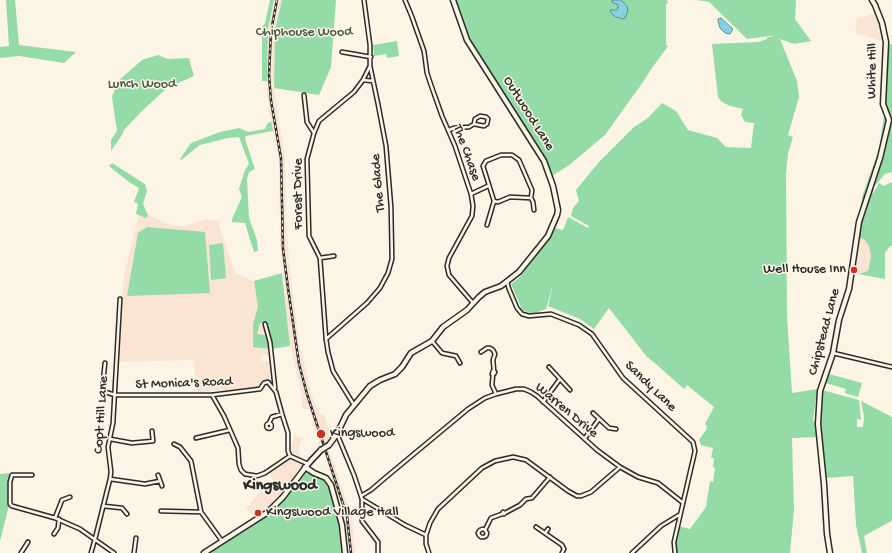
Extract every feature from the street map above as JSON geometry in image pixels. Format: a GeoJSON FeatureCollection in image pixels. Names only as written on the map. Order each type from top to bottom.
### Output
{"type":"FeatureCollection","features":[{"type":"Feature","properties":{"kind":"street","name":"The Glade"},"geometry":{"type":"LineString","coordinates":[[326,339],[367,303],[380,288],[388,273],[392,259],[391,207],[386,151],[370,66],[371,57],[364,0]]}},
{"type":"Feature","properties":{"kind":"street","name":"The Chase"},"geometry":{"type":"LineString","coordinates":[[405,0],[424,51],[427,73],[431,85],[455,146],[471,194],[473,206],[472,216],[446,266],[449,275],[473,303]]}},
{"type":"Feature","properties":{"kind":"street","name":"Outwood Lane"},"geometry":{"type":"LineString","coordinates":[[432,342],[443,327],[457,317],[485,292],[501,286],[524,266],[542,244],[553,226],[558,212],[547,166],[468,40],[453,0]]}},
{"type":"Feature","properties":{"kind":"street","name":"White Hill"},"geometry":{"type":"LineString","coordinates":[[872,0],[882,23],[886,42],[883,104],[891,122]]}},
{"type":"Feature","properties":{"kind":"street"},"geometry":{"type":"LineString","coordinates":[[886,42],[892,42]]}},
{"type":"Feature","properties":{"kind":"street"},"geometry":{"type":"LineString","coordinates":[[342,52],[371,57]]}},
{"type":"Feature","properties":{"kind":"street","name":"Forest Drive"},"geometry":{"type":"LineString","coordinates":[[354,406],[333,372],[326,339],[320,258],[309,236],[307,159],[319,121],[354,92],[363,80],[370,66]]}},
{"type":"Feature","properties":{"kind":"street"},"geometry":{"type":"LineString","coordinates":[[363,80],[373,81]]}},
{"type":"Feature","properties":{"kind":"street"},"geometry":{"type":"LineString","coordinates":[[304,95],[307,122],[314,133]]}},
{"type":"Feature","properties":{"kind":"street"},"geometry":{"type":"LineString","coordinates":[[449,130],[466,128],[474,124],[484,126],[487,124],[488,119],[480,116],[475,119],[474,124]]}},
{"type":"Feature","properties":{"kind":"street","name":"Chipstead Lane"},"geometry":{"type":"LineString","coordinates":[[830,553],[827,534],[818,424],[820,391],[833,353],[839,320],[849,289],[859,222],[891,122]]}},
{"type":"Feature","properties":{"kind":"street"},"geometry":{"type":"LineString","coordinates":[[487,225],[494,201],[488,186],[483,164],[486,161],[501,155],[512,155],[519,160],[532,188],[531,198],[534,210]]}},
{"type":"Feature","properties":{"kind":"street"},"geometry":{"type":"LineString","coordinates":[[471,194],[488,186]]}},
{"type":"Feature","properties":{"kind":"street"},"geometry":{"type":"LineString","coordinates":[[494,201],[498,202],[510,198],[531,198]]}},
{"type":"Feature","properties":{"kind":"street"},"geometry":{"type":"LineString","coordinates":[[320,258],[334,256]]}},
{"type":"Feature","properties":{"kind":"street","name":"Sandy Lane"},"geometry":{"type":"LineString","coordinates":[[508,281],[508,289],[517,308],[522,314],[529,316],[550,314],[579,325],[592,334],[623,378],[692,440],[695,452],[682,502],[674,542],[675,553]]}},
{"type":"Feature","properties":{"kind":"street"},"geometry":{"type":"LineString","coordinates":[[501,286],[508,289]]}},
{"type":"Feature","properties":{"kind":"street","name":"Copt Hill Lane"},"geometry":{"type":"LineString","coordinates":[[91,553],[110,480],[108,448],[113,423],[120,300]]}},
{"type":"Feature","properties":{"kind":"street"},"geometry":{"type":"LineString","coordinates":[[265,324],[270,342],[275,390],[288,433],[288,451],[290,456],[306,465],[314,473],[326,478],[331,485],[342,525],[345,553]]}},
{"type":"Feature","properties":{"kind":"street"},"geometry":{"type":"LineString","coordinates":[[204,553],[268,512],[283,497],[306,465],[321,450],[329,445],[338,434],[346,415],[374,383],[395,374],[412,353],[432,342],[442,353],[456,356],[460,363]]}},
{"type":"Feature","properties":{"kind":"street"},"geometry":{"type":"LineString","coordinates":[[481,352],[487,348],[490,348],[495,354],[492,385],[496,394]]}},
{"type":"Feature","properties":{"kind":"street"},"geometry":{"type":"LineString","coordinates":[[833,353],[892,367]]}},
{"type":"Feature","properties":{"kind":"street"},"geometry":{"type":"LineString","coordinates":[[104,362],[102,390],[115,395]]}},
{"type":"Feature","properties":{"kind":"street"},"geometry":{"type":"LineString","coordinates":[[548,367],[570,390]]}},
{"type":"Feature","properties":{"kind":"street"},"geometry":{"type":"LineString","coordinates":[[543,402],[560,379]]}},
{"type":"Feature","properties":{"kind":"street","name":"St Monica's Road"},"geometry":{"type":"LineString","coordinates":[[115,395],[212,395],[260,389],[266,382],[275,390]]}},
{"type":"Feature","properties":{"kind":"street","name":"Warren Drive"},"geometry":{"type":"LineString","coordinates":[[361,498],[468,409],[485,398],[496,394],[509,390],[524,389],[531,392],[620,467],[638,477],[658,483],[682,502]]}},
{"type":"Feature","properties":{"kind":"street"},"geometry":{"type":"LineString","coordinates":[[212,395],[224,416],[238,448],[241,470],[245,474],[257,476],[265,473],[290,456]]}},
{"type":"Feature","properties":{"kind":"street"},"geometry":{"type":"LineString","coordinates":[[594,413],[609,428],[616,429]]}},
{"type":"Feature","properties":{"kind":"street"},"geometry":{"type":"LineString","coordinates":[[269,423],[272,417],[282,414]]}},
{"type":"Feature","properties":{"kind":"street"},"geometry":{"type":"LineString","coordinates":[[584,438],[599,419]]}},
{"type":"Feature","properties":{"kind":"street"},"geometry":{"type":"LineString","coordinates":[[196,438],[230,430]]}},
{"type":"Feature","properties":{"kind":"street"},"geometry":{"type":"LineString","coordinates":[[110,439],[132,444],[153,441],[152,431]]}},
{"type":"Feature","properties":{"kind":"street"},"geometry":{"type":"LineString","coordinates":[[338,434],[361,498],[362,522],[378,542],[378,553]]}},
{"type":"Feature","properties":{"kind":"street"},"geometry":{"type":"LineString","coordinates":[[174,444],[180,447],[191,462],[201,512],[222,541]]}},
{"type":"Feature","properties":{"kind":"street"},"geometry":{"type":"LineString","coordinates":[[429,553],[426,544],[426,535],[430,522],[438,509],[482,468],[495,461],[513,457],[526,460],[577,496],[582,496],[591,492],[620,467]]}},
{"type":"Feature","properties":{"kind":"street"},"geometry":{"type":"LineString","coordinates":[[32,475],[12,475],[10,482],[10,504],[12,506],[58,519],[80,529],[114,553]]}},
{"type":"Feature","properties":{"kind":"street"},"geometry":{"type":"LineString","coordinates":[[158,475],[162,486]]}},
{"type":"Feature","properties":{"kind":"street"},"geometry":{"type":"LineString","coordinates":[[486,530],[491,518],[520,505],[526,499],[532,498],[550,477]]}},
{"type":"Feature","properties":{"kind":"street"},"geometry":{"type":"LineString","coordinates":[[110,480],[146,484],[160,481]]}},
{"type":"Feature","properties":{"kind":"street"},"geometry":{"type":"LineString","coordinates":[[55,518],[62,500],[70,497]]}},
{"type":"Feature","properties":{"kind":"street"},"geometry":{"type":"LineString","coordinates":[[361,498],[426,535]]}},
{"type":"Feature","properties":{"kind":"street"},"geometry":{"type":"LineString","coordinates":[[103,506],[122,508],[127,514]]}},
{"type":"Feature","properties":{"kind":"street"},"geometry":{"type":"LineString","coordinates":[[161,511],[201,512]]}},
{"type":"Feature","properties":{"kind":"street"},"geometry":{"type":"LineString","coordinates":[[632,553],[661,526],[680,515]]}},
{"type":"Feature","properties":{"kind":"street"},"geometry":{"type":"LineString","coordinates":[[54,534],[58,528],[58,519]]}},
{"type":"Feature","properties":{"kind":"street"},"geometry":{"type":"LineString","coordinates":[[536,527],[562,544],[564,549],[562,553]]}},
{"type":"Feature","properties":{"kind":"street"},"geometry":{"type":"LineString","coordinates":[[545,533],[548,529]]}},
{"type":"Feature","properties":{"kind":"street"},"geometry":{"type":"LineString","coordinates":[[134,553],[136,538]]}},
{"type":"Feature","properties":{"kind":"street"},"geometry":{"type":"LineString","coordinates":[[20,553],[28,542]]}},
{"type":"Feature","properties":{"kind":"shaded area"},"geometry":{"type":"Polygon","coordinates":[[[274,0],[282,0],[275,30],[274,86],[267,85],[267,81],[268,29],[274,0]]]}},
{"type":"Feature","properties":{"kind":"shaded area"},"geometry":{"type":"Polygon","coordinates":[[[876,12],[883,34],[883,41],[855,33],[857,19],[876,12]]]}},
{"type":"Feature","properties":{"kind":"shaded area"},"geometry":{"type":"Polygon","coordinates":[[[266,88],[274,88],[285,159],[286,222],[290,272],[299,342],[312,396],[320,414],[323,413],[332,437],[328,440],[329,444],[319,449],[318,442],[320,440],[318,435],[316,435],[310,409],[302,409],[302,395],[290,346],[280,242],[279,163],[266,88]]]}},
{"type":"Feature","properties":{"kind":"shaded area"},"geometry":{"type":"Polygon","coordinates":[[[139,215],[146,218],[148,215],[172,226],[183,226],[206,219],[220,221],[219,225],[235,273],[254,281],[272,349],[270,355],[262,355],[260,361],[271,361],[274,384],[267,381],[262,383],[257,388],[197,392],[194,360],[118,362],[120,308],[125,271],[139,215]]]}},
{"type":"Feature","properties":{"kind":"shaded area"},"geometry":{"type":"Polygon","coordinates":[[[857,238],[864,239],[869,246],[871,256],[868,271],[855,274],[852,273],[857,238]]]}},
{"type":"Feature","properties":{"kind":"shaded area"},"geometry":{"type":"Polygon","coordinates":[[[296,431],[296,436],[302,438],[299,448],[301,458],[292,453],[291,448],[296,431]]]}},
{"type":"Feature","properties":{"kind":"shaded area"},"geometry":{"type":"Polygon","coordinates":[[[329,450],[352,517],[355,553],[347,553],[343,519],[324,451],[329,450]]]}},
{"type":"Feature","properties":{"kind":"shaded area"},"geometry":{"type":"Polygon","coordinates":[[[290,458],[305,464],[281,498],[267,510],[255,517],[246,509],[257,495],[275,482],[269,473],[290,458]]]}},
{"type":"Feature","properties":{"kind":"green space"},"geometry":{"type":"Polygon","coordinates":[[[6,0],[15,0],[19,45],[76,52],[64,63],[19,56],[0,58],[0,47],[9,46],[6,0]]]}},
{"type":"Feature","properties":{"kind":"green space"},"geometry":{"type":"Polygon","coordinates":[[[270,0],[274,0],[268,29],[267,81],[262,81],[262,27],[265,23],[270,0]]]}},
{"type":"Feature","properties":{"kind":"green space","name":"Chiphouse Wood"},"geometry":{"type":"Polygon","coordinates":[[[282,0],[336,0],[331,67],[319,95],[274,88],[275,30],[282,0]]]}},
{"type":"Feature","properties":{"kind":"green space"},"geometry":{"type":"Polygon","coordinates":[[[455,0],[667,0],[666,45],[668,46],[605,135],[568,166],[550,177],[547,166],[467,40],[455,0]]]}},
{"type":"Feature","properties":{"kind":"green space"},"geometry":{"type":"Polygon","coordinates":[[[697,0],[796,0],[795,19],[811,41],[794,44],[780,39],[797,81],[799,97],[788,135],[793,137],[788,153],[786,174],[787,316],[792,393],[817,389],[813,421],[816,422],[817,437],[792,438],[794,510],[790,553],[675,553],[677,526],[690,529],[706,507],[710,481],[713,482],[715,468],[713,467],[714,458],[711,458],[713,448],[701,445],[699,440],[706,430],[707,426],[705,424],[714,407],[687,385],[684,389],[647,357],[609,308],[594,329],[580,319],[548,306],[553,284],[546,309],[533,314],[522,310],[511,284],[520,277],[555,228],[563,230],[568,217],[588,228],[589,226],[571,216],[573,208],[579,201],[576,190],[599,162],[634,127],[648,118],[662,103],[676,111],[688,130],[717,138],[726,147],[751,148],[754,123],[745,122],[741,115],[743,109],[730,106],[722,102],[718,97],[712,44],[758,42],[767,39],[767,37],[774,37],[770,36],[747,39],[709,2],[697,0]]]}},
{"type":"Feature","properties":{"kind":"green space"},"geometry":{"type":"Polygon","coordinates":[[[397,41],[399,56],[387,58],[386,54],[374,56],[373,45],[397,41]]]}},
{"type":"Feature","properties":{"kind":"green space"},"geometry":{"type":"Polygon","coordinates":[[[888,44],[892,44],[892,172],[885,174],[874,187],[873,194],[879,183],[884,186],[892,182],[892,246],[890,246],[885,253],[885,279],[858,274],[868,271],[871,256],[869,246],[864,239],[857,238],[862,197],[879,149],[884,116],[887,111],[884,103],[888,44]]]}},
{"type":"Feature","properties":{"kind":"green space","name":"Lunch Wood"},"geometry":{"type":"Polygon","coordinates":[[[158,55],[168,59],[189,58],[194,76],[167,88],[124,130],[111,151],[111,140],[117,131],[112,97],[118,81],[142,60],[158,55]]]}},
{"type":"Feature","properties":{"kind":"green space"},"geometry":{"type":"Polygon","coordinates":[[[271,121],[273,131],[246,136],[245,139],[255,169],[249,172],[247,179],[249,218],[257,240],[258,251],[254,252],[245,223],[232,222],[242,197],[239,189],[245,170],[249,164],[239,137],[228,138],[200,145],[181,160],[180,159],[191,143],[220,132],[239,128],[248,132],[265,129],[267,124],[271,121]]]}},
{"type":"Feature","properties":{"kind":"green space"},"geometry":{"type":"Polygon","coordinates":[[[112,163],[145,184],[147,191],[143,204],[148,215],[146,218],[136,214],[138,204],[134,202],[139,188],[109,166],[112,163]]]}},
{"type":"Feature","properties":{"kind":"green space"},"geometry":{"type":"Polygon","coordinates":[[[147,227],[205,232],[210,293],[127,296],[138,233],[147,227]]]}},
{"type":"Feature","properties":{"kind":"green space"},"geometry":{"type":"Polygon","coordinates":[[[223,243],[226,278],[211,280],[209,245],[223,243]]]}},
{"type":"Feature","properties":{"kind":"green space"},"geometry":{"type":"Polygon","coordinates":[[[282,273],[290,346],[272,349],[253,347],[253,324],[258,307],[254,281],[282,273]],[[264,322],[260,323],[257,334],[269,336],[266,324],[264,322]]]}},
{"type":"Feature","properties":{"kind":"green space"},"geometry":{"type":"Polygon","coordinates":[[[829,374],[862,383],[858,397],[845,393],[846,389],[826,383],[829,374]]]}},
{"type":"Feature","properties":{"kind":"green space"},"geometry":{"type":"Polygon","coordinates":[[[822,390],[859,400],[861,420],[857,419],[857,427],[863,427],[864,417],[861,401],[892,417],[892,522],[891,521],[864,536],[867,553],[862,553],[856,525],[853,476],[825,478],[820,425],[822,390]]]}},
{"type":"Feature","properties":{"kind":"green space"},"geometry":{"type":"Polygon","coordinates":[[[305,467],[326,478],[340,514],[345,553],[207,553],[268,512],[283,497],[305,467]]]}},
{"type":"Feature","properties":{"kind":"green space"},"geometry":{"type":"Polygon","coordinates":[[[9,473],[9,506],[0,541],[0,474],[9,473]]]}},
{"type":"Feature","properties":{"kind":"water"},"geometry":{"type":"Polygon","coordinates":[[[612,0],[621,0],[627,6],[628,11],[625,18],[623,19],[616,17],[611,13],[610,10],[617,10],[618,7],[618,5],[612,2],[612,0]]]}},
{"type":"Feature","properties":{"kind":"water"},"geometry":{"type":"Polygon","coordinates":[[[721,18],[733,29],[730,34],[725,33],[720,28],[718,19],[721,18]]]}},
{"type":"Feature","properties":{"kind":"railway"},"geometry":{"type":"LineString","coordinates":[[277,0],[271,31],[269,75],[271,101],[281,158],[283,249],[288,288],[299,364],[307,394],[347,516],[351,553]]}},
{"type":"Feature","properties":{"kind":"place","name":"Well House Inn"},"geometry":{"type":"Point","coordinates":[854,270]}},
{"type":"Feature","properties":{"kind":"place","name":"Kingswood"},"geometry":{"type":"Point","coordinates":[321,434]}},
{"type":"Feature","properties":{"kind":"place","name":"Kingswood Village Hall"},"geometry":{"type":"Point","coordinates":[258,513]}},
{"type":"Feature","properties":{"kind":"district","name":"Kingswood"},"geometry":{"type":"Point","coordinates":[280,487]}}]}
